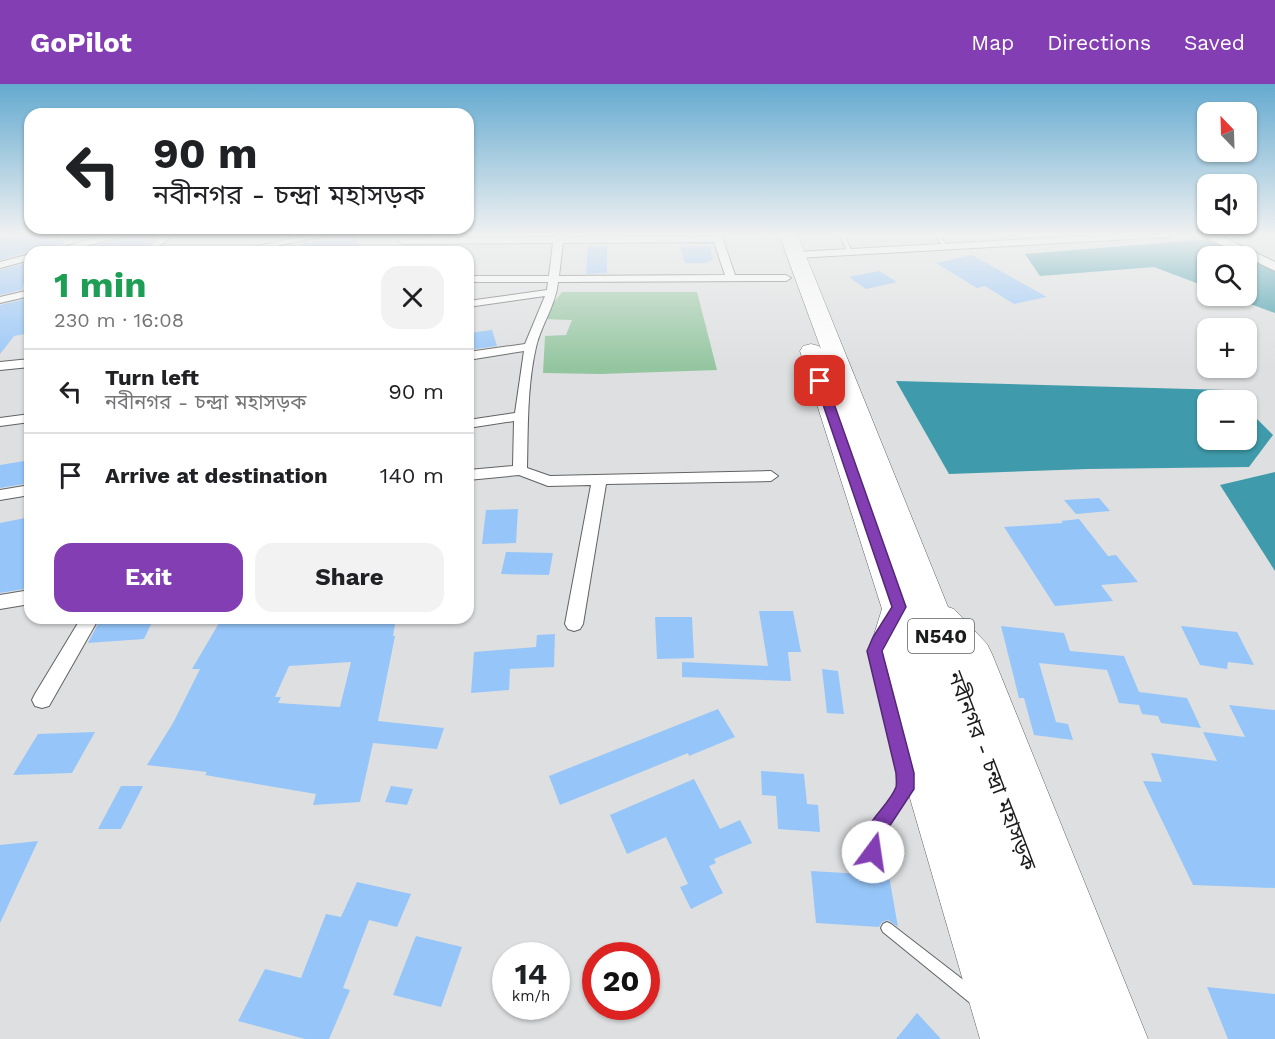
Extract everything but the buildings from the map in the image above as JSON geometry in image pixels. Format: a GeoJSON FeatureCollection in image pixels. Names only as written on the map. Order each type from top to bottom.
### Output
{"type":"FeatureCollection","features":[{"type":"Feature","properties":{"kind":"highway","name":"নবীনগর - চন্দ্রা মহাসড়ক"},"geometry":{"type":"LineString","coordinates":[[795,279],[915,607],[1093,1039]]}},
{"type":"Feature","properties":{"kind":"highway","name":"নবীনগর - চন্দ্রা মহাসড়ক"},"geometry":{"type":"LineString","coordinates":[[915,607],[1045,1039]]}},
{"type":"Feature","properties":{"kind":"highway"},"geometry":{"type":"LineString","coordinates":[[1003,1028],[886,654],[915,607],[974,654],[1122,1039]]}},
{"type":"Feature","properties":{"kind":"street"},"geometry":{"type":"LineString","coordinates":[[520,470],[521,416],[530,347],[552,292],[554,279]]}},
{"type":"Feature","properties":{"kind":"street"},"geometry":{"type":"LineString","coordinates":[[474,303],[552,292]]}},
{"type":"Feature","properties":{"kind":"street"},"geometry":{"type":"LineString","coordinates":[[0,300],[24,294]]}},
{"type":"Feature","properties":{"kind":"street"},"geometry":{"type":"LineString","coordinates":[[474,355],[530,347]]}},
{"type":"Feature","properties":{"kind":"street"},"geometry":{"type":"LineString","coordinates":[[0,366],[24,364]]}},
{"type":"Feature","properties":{"kind":"street"},"geometry":{"type":"LineString","coordinates":[[474,423],[521,416]]}},
{"type":"Feature","properties":{"kind":"street"},"geometry":{"type":"LineString","coordinates":[[0,422],[24,419]]}},
{"type":"Feature","properties":{"kind":"street"},"geometry":{"type":"LineString","coordinates":[[474,474],[520,470],[548,481],[771,476]]}},
{"type":"Feature","properties":{"kind":"street"},"geometry":{"type":"LineString","coordinates":[[574,624],[599,480]]}},
{"type":"Feature","properties":{"kind":"street"},"geometry":{"type":"LineString","coordinates":[[0,495],[24,491]]}},
{"type":"Feature","properties":{"kind":"street"},"geometry":{"type":"LineString","coordinates":[[0,602],[24,598]]}},
{"type":"Feature","properties":{"kind":"street"},"geometry":{"type":"LineString","coordinates":[[42,700],[86,624]]}},
{"type":"Feature","properties":{"kind":"lane"},"geometry":{"type":"LineString","coordinates":[[879,671],[875,651],[878,641],[915,607]]}},
{"type":"Feature","properties":{"kind":"lane"},"geometry":{"type":"LineString","coordinates":[[870,875],[876,829],[905,789],[902,762]]}},
{"type":"Feature","properties":{"kind":"lane"},"geometry":{"type":"LineString","coordinates":[[886,928],[1003,1028]]}},
{"type":"Feature","properties":{"kind":"green space"},"geometry":{"type":"Polygon","coordinates":[[[562,292],[697,292],[717,370],[601,374],[543,373],[545,336],[566,335],[572,320],[541,319],[562,292]]]}},
{"type":"Feature","properties":{"kind":"water"},"geometry":{"type":"Polygon","coordinates":[[[1185,279],[1197,279],[1197,283],[1185,279]]]}},
{"type":"Feature","properties":{"kind":"water"},"geometry":{"type":"Polygon","coordinates":[[[1257,279],[1275,279],[1275,313],[1256,306],[1257,279]]]}},
{"type":"Feature","properties":{"kind":"water"},"geometry":{"type":"Polygon","coordinates":[[[896,381],[1227,390],[1197,390],[1197,450],[1257,450],[1257,419],[1273,435],[1249,467],[949,474],[896,381]]]}},
{"type":"Feature","properties":{"kind":"water"},"geometry":{"type":"Polygon","coordinates":[[[1275,472],[1275,571],[1220,485],[1275,472]]]}},
{"type":"Feature","properties":{"kind":"route"},"geometry":{"type":"LineString","coordinates":[[820,381],[899,607],[878,641],[875,651],[905,773],[905,789],[876,829],[873,852]]}}]}
